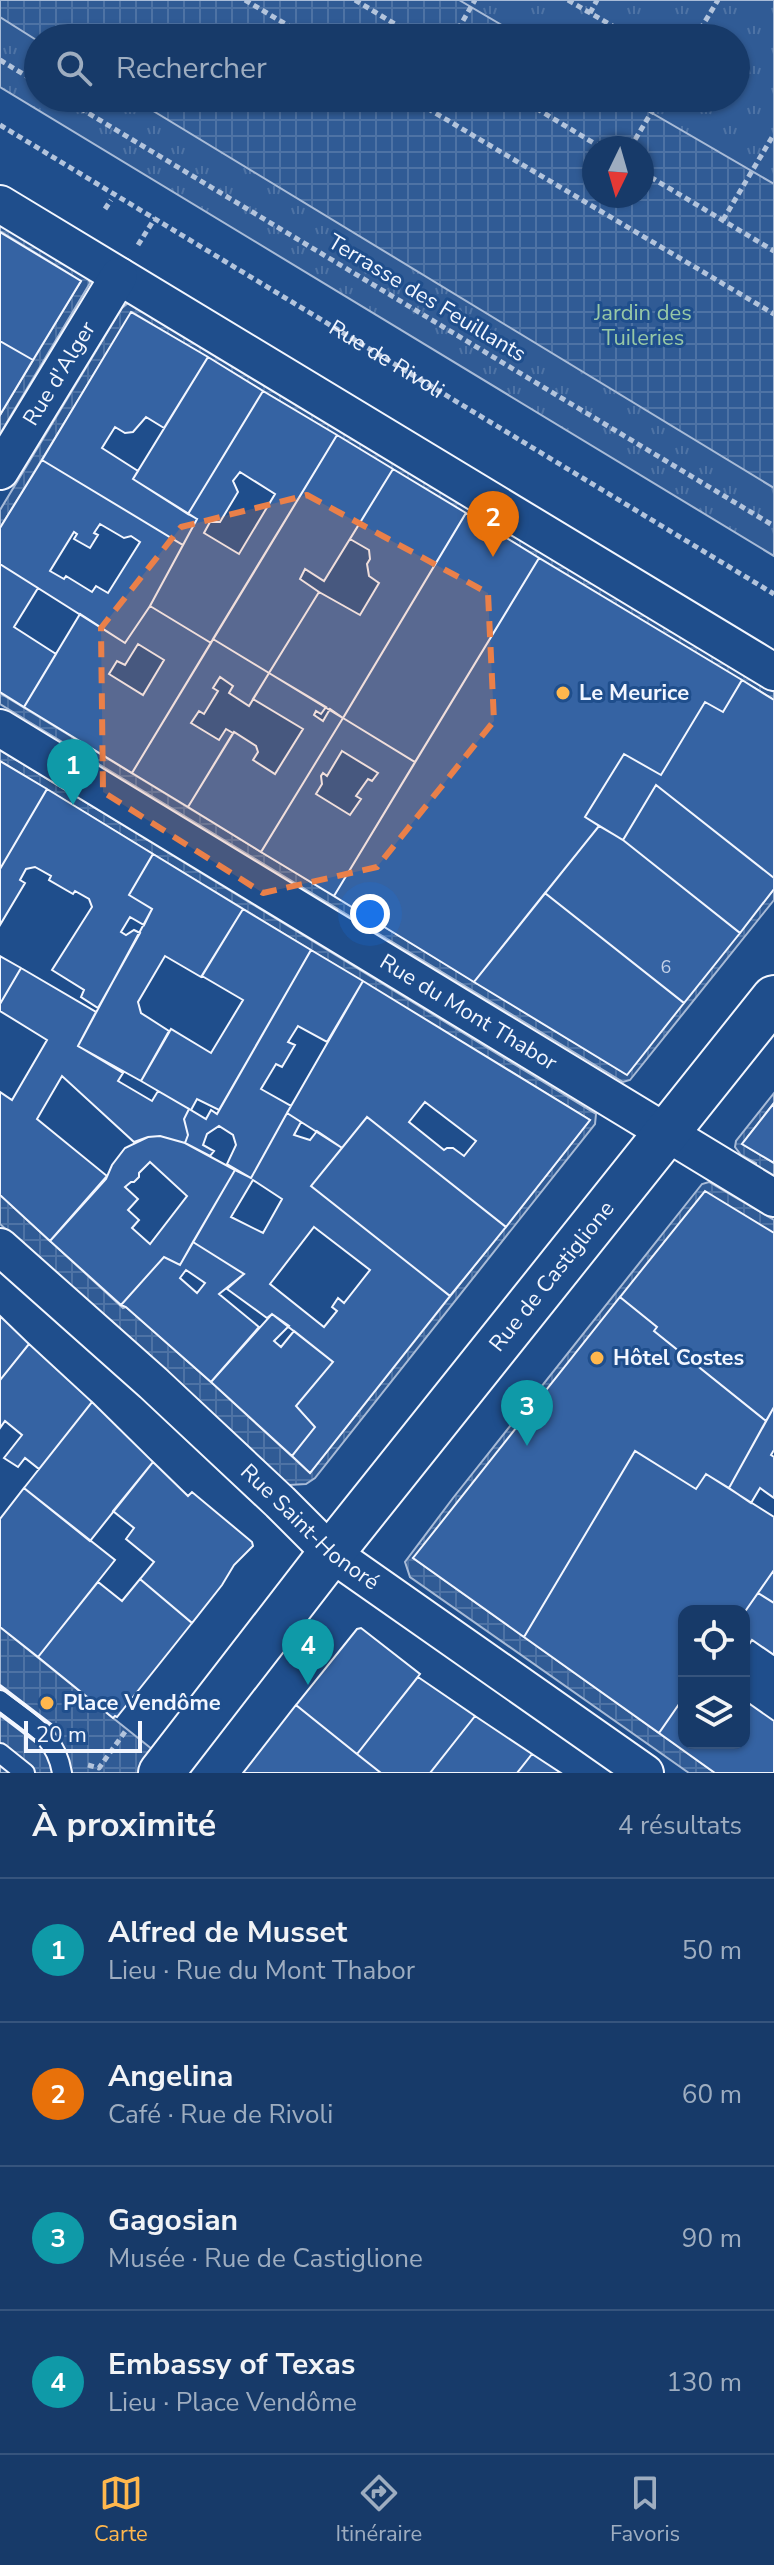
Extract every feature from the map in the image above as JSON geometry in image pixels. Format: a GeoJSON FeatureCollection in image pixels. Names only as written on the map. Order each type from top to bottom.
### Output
{"type":"FeatureCollection","features":[{"type":"Feature","properties":{"kind":"street"},"geometry":{"type":"LineString","coordinates":[[0,204],[774,672]]}},
{"type":"Feature","properties":{"kind":"street","name":"Rue d'Alger"},"geometry":{"type":"LineString","coordinates":[[0,471],[119,276]]}},
{"type":"Feature","properties":{"kind":"street","name":"Rue du Mont Thabor"},"geometry":{"type":"LineString","coordinates":[[0,728],[774,1198]]}},
{"type":"Feature","properties":{"kind":"street","name":"Rue de Castiglione"},"geometry":{"type":"LineString","coordinates":[[331,1553],[774,998]]}},
{"type":"Feature","properties":{"kind":"street","name":"Rue Saint-Honoré"},"geometry":{"type":"LineString","coordinates":[[0,1247],[165,1394],[331,1553],[645,1773]]}},
{"type":"Feature","properties":{"kind":"street"},"geometry":{"type":"LineString","coordinates":[[161,1773],[331,1553]]}},
{"type":"Feature","properties":{"kind":"lane"},"geometry":{"type":"LineString","coordinates":[[0,1700],[46,1735],[60,1758],[62,1773]]}},
{"type":"Feature","properties":{"kind":"lane"},"geometry":{"type":"LineString","coordinates":[[0,1753],[25,1773]]}},
{"type":"Feature","properties":{"kind":"path"},"geometry":{"type":"LineString","coordinates":[[245,0],[285,24]]}},
{"type":"Feature","properties":{"kind":"path"},"geometry":{"type":"LineString","coordinates":[[355,0],[395,24]]}},
{"type":"Feature","properties":{"kind":"path"},"geometry":{"type":"LineString","coordinates":[[461,24],[475,0]]}},
{"type":"Feature","properties":{"kind":"path"},"geometry":{"type":"LineString","coordinates":[[568,0],[609,24]]}},
{"type":"Feature","properties":{"kind":"path"},"geometry":{"type":"LineString","coordinates":[[590,13],[597,0]]}},
{"type":"Feature","properties":{"kind":"path"},"geometry":{"type":"LineString","coordinates":[[703,24],[715,1]]}},
{"type":"Feature","properties":{"kind":"path"},"geometry":{"type":"LineString","coordinates":[[0,60],[24,75]]}},
{"type":"Feature","properties":{"kind":"path","name":"Terrasse des Feuillants"},"geometry":{"type":"LineString","coordinates":[[86,112],[774,526]]}},
{"type":"Feature","properties":{"kind":"path"},"geometry":{"type":"LineString","coordinates":[[434,112],[774,314]]}},
{"type":"Feature","properties":{"kind":"path"},"geometry":{"type":"LineString","coordinates":[[542,112],[582,136]]}},
{"type":"Feature","properties":{"kind":"path"},"geometry":{"type":"LineString","coordinates":[[637,136],[652,112]]}},
{"type":"Feature","properties":{"kind":"path","name":"Rue de Rivoli"},"geometry":{"type":"LineString","coordinates":[[0,125],[774,594]]}},
{"type":"Feature","properties":{"kind":"path"},"geometry":{"type":"LineString","coordinates":[[723,220],[774,134]]}},
{"type":"Feature","properties":{"kind":"path"},"geometry":{"type":"LineString","coordinates":[[654,179],[774,251]]}},
{"type":"Feature","properties":{"kind":"path"},"geometry":{"type":"LineString","coordinates":[[105,209],[111,200]]}},
{"type":"Feature","properties":{"kind":"highlighted area"},"geometry":{"type":"Polygon","coordinates":[[[307,495],[488,593],[494,721],[377,867],[263,893],[103,792],[101,628],[181,527],[307,495]]]}},
{"type":"Feature","properties":{"kind":"green space","name":"Jardin des Tuileries"},"geometry":{"type":"Polygon","coordinates":[[[0,0],[774,0],[774,556],[41,112],[750,112],[750,24],[24,24],[24,102],[0,87],[0,0]]]}},
{"type":"Feature","properties":{"kind":"shaded area"},"geometry":{"type":"Polygon","coordinates":[[[0,0],[459,0],[500,24],[24,24],[24,32],[0,17],[0,0]]]}},
{"type":"Feature","properties":{"kind":"shaded area"},"geometry":{"type":"Polygon","coordinates":[[[155,112],[650,112],[774,184],[774,488],[155,112]]]}},
{"type":"Feature","properties":{"kind":"shaded area"},"geometry":{"type":"Polygon","coordinates":[[[0,224],[88,278],[90,283],[0,434],[0,415],[81,281],[0,231],[0,224]]]}},
{"type":"Feature","properties":{"kind":"shaded area"},"geometry":{"type":"Polygon","coordinates":[[[128,303],[774,692],[774,700],[132,312],[0,528],[0,510],[122,308],[128,303]]]}},
{"type":"Feature","properties":{"kind":"shaded area"},"geometry":{"type":"Polygon","coordinates":[[[0,693],[626,1074],[774,889],[774,900],[630,1080],[623,1082],[0,704],[0,693]]]}},
{"type":"Feature","properties":{"kind":"shaded area"},"geometry":{"type":"Polygon","coordinates":[[[0,750],[596,1114],[595,1124],[315,1478],[306,1484],[289,1485],[0,1224],[0,1195],[310,1473],[590,1120],[0,761],[0,750]]]}},
{"type":"Feature","properties":{"kind":"shaded area"},"geometry":{"type":"Polygon","coordinates":[[[774,1093],[774,1103],[742,1144],[774,1163],[774,1187],[756,1176],[756,1163],[741,1155],[735,1147],[736,1141],[774,1093]]]}},
{"type":"Feature","properties":{"kind":"shaded area"},"geometry":{"type":"Polygon","coordinates":[[[709,1182],[774,1220],[774,1233],[413,1558],[715,1773],[689,1773],[410,1577],[405,1562],[702,1184],[709,1182]]]}},
{"type":"Feature","properties":{"kind":"shaded area","name":"Place Vendôme"},"geometry":{"type":"Polygon","coordinates":[[[0,1627],[113,1718],[182,1773],[0,1773],[0,1627]]]}},
{"type":"Feature","properties":{"kind":"building"},"geometry":{"type":"Polygon","coordinates":[[[0,232],[81,281],[33,360],[0,341],[0,232]]]}},
{"type":"Feature","properties":{"kind":"building"},"geometry":{"type":"Polygon","coordinates":[[[131,312],[208,357],[164,428],[146,417],[133,432],[125,433],[115,427],[102,448],[138,471],[133,479],[197,519],[183,545],[42,460],[131,312]]]}},
{"type":"Feature","properties":{"kind":"building"},"geometry":{"type":"Polygon","coordinates":[[[0,341],[33,360],[0,415],[0,341]]]}},
{"type":"Feature","properties":{"kind":"building"},"geometry":{"type":"Polygon","coordinates":[[[208,357],[263,391],[188,514],[133,479],[208,357]]]}},
{"type":"Feature","properties":{"kind":"building"},"geometry":{"type":"Polygon","coordinates":[[[263,391],[337,435],[211,643],[150,606],[197,519],[188,514],[263,391]],[[240,472],[233,481],[238,492],[220,522],[210,522],[204,533],[239,554],[275,494],[240,472]]]}},
{"type":"Feature","properties":{"kind":"building"},"geometry":{"type":"Polygon","coordinates":[[[337,435],[393,469],[324,581],[305,569],[300,579],[319,592],[269,673],[213,639],[337,435]]]}},
{"type":"Feature","properties":{"kind":"building"},"geometry":{"type":"Polygon","coordinates":[[[42,460],[183,545],[150,606],[125,643],[0,564],[0,528],[42,460]],[[100,524],[90,548],[74,539],[77,534],[74,532],[50,571],[64,579],[66,576],[92,592],[96,586],[108,593],[140,542],[131,536],[124,538],[100,524]]]}},
{"type":"Feature","properties":{"kind":"building"},"geometry":{"type":"Polygon","coordinates":[[[393,469],[466,513],[343,718],[269,673],[319,592],[360,615],[379,583],[369,576],[369,550],[350,539],[393,469]]]}},
{"type":"Feature","properties":{"kind":"building"},"geometry":{"type":"Polygon","coordinates":[[[466,513],[539,558],[415,762],[343,718],[466,513]]]}},
{"type":"Feature","properties":{"kind":"building"},"geometry":{"type":"Polygon","coordinates":[[[539,558],[742,680],[723,712],[705,702],[661,775],[624,754],[585,817],[599,826],[474,982],[334,896],[539,558]]]}},
{"type":"Feature","properties":{"kind":"building"},"geometry":{"type":"Polygon","coordinates":[[[0,564],[38,588],[14,627],[56,654],[24,707],[0,692],[0,564]]]}},
{"type":"Feature","properties":{"kind":"building"},"geometry":{"type":"Polygon","coordinates":[[[150,606],[211,643],[132,773],[24,707],[80,614],[125,643],[150,606]],[[138,644],[125,665],[117,661],[109,674],[143,695],[164,660],[138,644]]]}},
{"type":"Feature","properties":{"kind":"building"},"geometry":{"type":"Polygon","coordinates":[[[213,639],[269,673],[249,706],[229,693],[233,686],[220,677],[213,688],[218,691],[204,714],[199,711],[191,723],[219,740],[226,729],[233,733],[188,807],[132,773],[213,639]]]}},
{"type":"Feature","properties":{"kind":"building"},"geometry":{"type":"Polygon","coordinates":[[[269,673],[326,707],[321,714],[316,711],[314,715],[323,721],[330,709],[343,718],[261,852],[188,807],[234,732],[256,746],[258,752],[253,760],[275,774],[303,729],[253,699],[269,673]]]}},
{"type":"Feature","properties":{"kind":"building"},"geometry":{"type":"Polygon","coordinates":[[[742,680],[774,700],[774,878],[656,785],[623,840],[585,817],[624,754],[661,775],[705,702],[723,712],[742,680]]]}},
{"type":"Feature","properties":{"kind":"building"},"geometry":{"type":"Polygon","coordinates":[[[343,718],[415,762],[334,896],[261,852],[343,718]],[[342,751],[327,776],[323,773],[321,776],[322,784],[316,794],[350,815],[361,799],[356,796],[368,779],[372,781],[378,773],[342,751]]]}},
{"type":"Feature","properties":{"kind":"building"},"geometry":{"type":"Polygon","coordinates":[[[0,761],[47,789],[0,869],[0,761]]]}},
{"type":"Feature","properties":{"kind":"building"},"geometry":{"type":"Polygon","coordinates":[[[656,785],[774,878],[774,889],[740,933],[623,840],[656,785]]]}},
{"type":"Feature","properties":{"kind":"building"},"geometry":{"type":"Polygon","coordinates":[[[47,789],[153,854],[129,895],[152,909],[144,925],[130,917],[121,932],[126,935],[134,930],[140,933],[98,1008],[81,997],[84,990],[52,970],[92,907],[89,899],[49,880],[51,876],[35,867],[26,869],[20,880],[25,883],[0,925],[0,869],[47,789]]]}},
{"type":"Feature","properties":{"kind":"building"},"geometry":{"type":"Polygon","coordinates":[[[599,826],[623,840],[740,933],[684,1003],[545,893],[599,826]]]}},
{"type":"Feature","properties":{"kind":"building"},"geometry":{"type":"Polygon","coordinates":[[[153,854],[243,909],[201,977],[165,956],[138,1002],[141,1013],[169,1031],[141,1081],[78,1046],[152,909],[129,895],[153,854]]]}},
{"type":"Feature","properties":{"kind":"building"},"geometry":{"type":"Polygon","coordinates":[[[545,893],[684,1003],[627,1075],[474,982],[545,893]]]}},
{"type":"Feature","properties":{"kind":"building"},"geometry":{"type":"Polygon","coordinates":[[[243,909],[311,950],[219,1110],[197,1099],[191,1110],[141,1081],[171,1029],[211,1053],[243,1000],[202,976],[243,909]]]}},
{"type":"Feature","properties":{"kind":"building"},"geometry":{"type":"Polygon","coordinates":[[[311,950],[363,981],[327,1042],[298,1026],[288,1042],[295,1045],[282,1067],[276,1064],[261,1089],[291,1106],[251,1178],[227,1164],[236,1145],[233,1135],[219,1126],[207,1134],[203,1145],[214,1151],[210,1156],[185,1143],[188,1135],[184,1119],[189,1109],[206,1119],[211,1110],[217,1114],[311,950]]]}},
{"type":"Feature","properties":{"kind":"building"},"geometry":{"type":"Polygon","coordinates":[[[0,956],[21,968],[0,1004],[0,956]]]}},
{"type":"Feature","properties":{"kind":"building"},"geometry":{"type":"Polygon","coordinates":[[[21,968],[96,1012],[78,1046],[123,1073],[118,1081],[152,1101],[158,1091],[189,1109],[184,1119],[188,1135],[185,1143],[160,1136],[134,1142],[62,1076],[37,1119],[107,1176],[50,1241],[0,1195],[0,1092],[12,1100],[47,1040],[0,1011],[0,1004],[21,968]]]}},
{"type":"Feature","properties":{"kind":"building"},"geometry":{"type":"Polygon","coordinates":[[[363,981],[590,1120],[506,1227],[367,1117],[342,1148],[287,1113],[363,981]],[[425,1102],[409,1122],[444,1150],[453,1148],[464,1156],[476,1141],[425,1102]]]}},
{"type":"Feature","properties":{"kind":"building"},"geometry":{"type":"Polygon","coordinates":[[[774,1103],[774,1163],[742,1144],[774,1103]]]}},
{"type":"Feature","properties":{"kind":"building"},"geometry":{"type":"Polygon","coordinates":[[[287,1113],[301,1122],[294,1135],[310,1140],[317,1131],[342,1148],[311,1186],[450,1296],[310,1473],[292,1456],[315,1427],[296,1406],[333,1362],[272,1314],[267,1318],[227,1289],[244,1274],[193,1242],[235,1170],[251,1178],[287,1113]],[[253,1180],[231,1217],[263,1233],[282,1199],[253,1180]],[[314,1227],[270,1284],[324,1327],[337,1311],[332,1307],[338,1298],[344,1303],[370,1270],[314,1227]]]}},
{"type":"Feature","properties":{"kind":"building"},"geometry":{"type":"Polygon","coordinates":[[[367,1117],[506,1227],[450,1296],[311,1186],[367,1117]]]}},
{"type":"Feature","properties":{"kind":"building"},"geometry":{"type":"Polygon","coordinates":[[[160,1136],[185,1143],[235,1170],[180,1265],[164,1257],[121,1305],[50,1241],[106,1179],[125,1148],[148,1137],[160,1136]],[[150,1162],[134,1182],[125,1187],[138,1199],[128,1210],[139,1220],[132,1228],[150,1244],[187,1196],[150,1162]]]}},
{"type":"Feature","properties":{"kind":"building"},"geometry":{"type":"Polygon","coordinates":[[[705,1191],[774,1233],[774,1407],[766,1421],[654,1331],[657,1327],[620,1297],[705,1191]]]}},
{"type":"Feature","properties":{"kind":"building"},"geometry":{"type":"Polygon","coordinates":[[[193,1242],[244,1274],[219,1294],[259,1327],[211,1382],[121,1305],[164,1257],[180,1265],[193,1242]],[[186,1270],[180,1278],[197,1293],[205,1283],[186,1270]]]}},
{"type":"Feature","properties":{"kind":"building"},"geometry":{"type":"Polygon","coordinates":[[[620,1297],[657,1327],[654,1331],[766,1421],[729,1488],[706,1474],[696,1489],[635,1451],[524,1637],[413,1558],[620,1297]]]}},
{"type":"Feature","properties":{"kind":"building"},"geometry":{"type":"Polygon","coordinates":[[[272,1314],[289,1326],[274,1341],[281,1347],[294,1331],[333,1362],[296,1406],[315,1427],[292,1456],[211,1382],[272,1314]]]}},
{"type":"Feature","properties":{"kind":"building"},"geometry":{"type":"Polygon","coordinates":[[[0,1316],[29,1344],[0,1380],[0,1316]]]}},
{"type":"Feature","properties":{"kind":"building"},"geometry":{"type":"Polygon","coordinates":[[[29,1344],[92,1402],[39,1469],[25,1458],[18,1467],[4,1458],[22,1435],[5,1421],[0,1428],[0,1380],[29,1344]]]}},
{"type":"Feature","properties":{"kind":"building"},"geometry":{"type":"Polygon","coordinates":[[[92,1402],[153,1462],[90,1541],[24,1488],[92,1402]]]}},
{"type":"Feature","properties":{"kind":"building"},"geometry":{"type":"Polygon","coordinates":[[[774,1407],[774,1450],[771,1455],[774,1457],[774,1498],[760,1488],[751,1503],[729,1488],[774,1407]]]}},
{"type":"Feature","properties":{"kind":"building"},"geometry":{"type":"Polygon","coordinates":[[[635,1451],[696,1489],[706,1474],[774,1517],[774,1570],[750,1605],[678,1605],[678,1706],[659,1733],[524,1637],[635,1451]]]}},
{"type":"Feature","properties":{"kind":"building"},"geometry":{"type":"Polygon","coordinates":[[[153,1462],[188,1496],[192,1492],[253,1546],[234,1565],[192,1623],[140,1579],[154,1562],[126,1539],[134,1528],[113,1511],[153,1462]]]}},
{"type":"Feature","properties":{"kind":"building"},"geometry":{"type":"Polygon","coordinates":[[[24,1488],[115,1560],[38,1657],[0,1627],[0,1519],[24,1488]]]}},
{"type":"Feature","properties":{"kind":"building"},"geometry":{"type":"Polygon","coordinates":[[[774,1570],[774,1603],[758,1593],[774,1570]]]}},
{"type":"Feature","properties":{"kind":"building"},"geometry":{"type":"Polygon","coordinates":[[[140,1579],[192,1623],[117,1717],[113,1718],[38,1657],[98,1582],[122,1601],[140,1579]]]}},
{"type":"Feature","properties":{"kind":"building"},"geometry":{"type":"Polygon","coordinates":[[[758,1593],[774,1603],[774,1655],[752,1640],[750,1643],[750,1605],[758,1593]]]}},
{"type":"Feature","properties":{"kind":"building"},"geometry":{"type":"Polygon","coordinates":[[[361,1628],[420,1674],[357,1754],[296,1705],[357,1629],[361,1628]]]}},
{"type":"Feature","properties":{"kind":"building"},"geometry":{"type":"Polygon","coordinates":[[[418,1677],[475,1716],[430,1773],[381,1773],[357,1754],[418,1677]]]}},
{"type":"Feature","properties":{"kind":"building"},"geometry":{"type":"Polygon","coordinates":[[[750,1704],[774,1721],[774,1773],[715,1773],[681,1749],[750,1749],[750,1704]]]}},
{"type":"Feature","properties":{"kind":"building"},"geometry":{"type":"Polygon","coordinates":[[[296,1705],[357,1754],[381,1773],[243,1773],[296,1705]]]}},
{"type":"Feature","properties":{"kind":"building"},"geometry":{"type":"Polygon","coordinates":[[[678,1706],[678,1747],[659,1733],[678,1706]]]}},
{"type":"Feature","properties":{"kind":"building"},"geometry":{"type":"Polygon","coordinates":[[[475,1716],[532,1754],[517,1773],[430,1773],[475,1716]]]}},
{"type":"Feature","properties":{"kind":"building"},"geometry":{"type":"Polygon","coordinates":[[[532,1754],[561,1773],[517,1773],[532,1754]]]}},
{"type":"Feature","properties":{"kind":"wall"},"geometry":{"type":"LineString","coordinates":[[0,1686],[51,1725]]}},
{"type":"Feature","properties":{"kind":"wall"},"geometry":{"type":"LineString","coordinates":[[0,1714],[38,1743]]}},
{"type":"Feature","properties":{"kind":"place","name":"Angelina"},"geometry":{"type":"Point","coordinates":[493,557]}},
{"type":"Feature","properties":{"kind":"place","name":"Le Meurice"},"geometry":{"type":"Point","coordinates":[563,693]}},
{"type":"Feature","properties":{"kind":"place","name":"Alfred de Musset"},"geometry":{"type":"Point","coordinates":[73,805]}},
{"type":"Feature","properties":{"kind":"place","name":"Hôtel Costes"},"geometry":{"type":"Point","coordinates":[597,1358]}},
{"type":"Feature","properties":{"kind":"place","name":"Gagosian"},"geometry":{"type":"Point","coordinates":[527,1446]}},
{"type":"Feature","properties":{"kind":"place","name":"Embassy of Texas"},"geometry":{"type":"Point","coordinates":[308,1685]}},
{"type":"Feature","properties":{"kind":"place","name":"Place Vendôme"},"geometry":{"type":"Point","coordinates":[47,1703]}}]}
